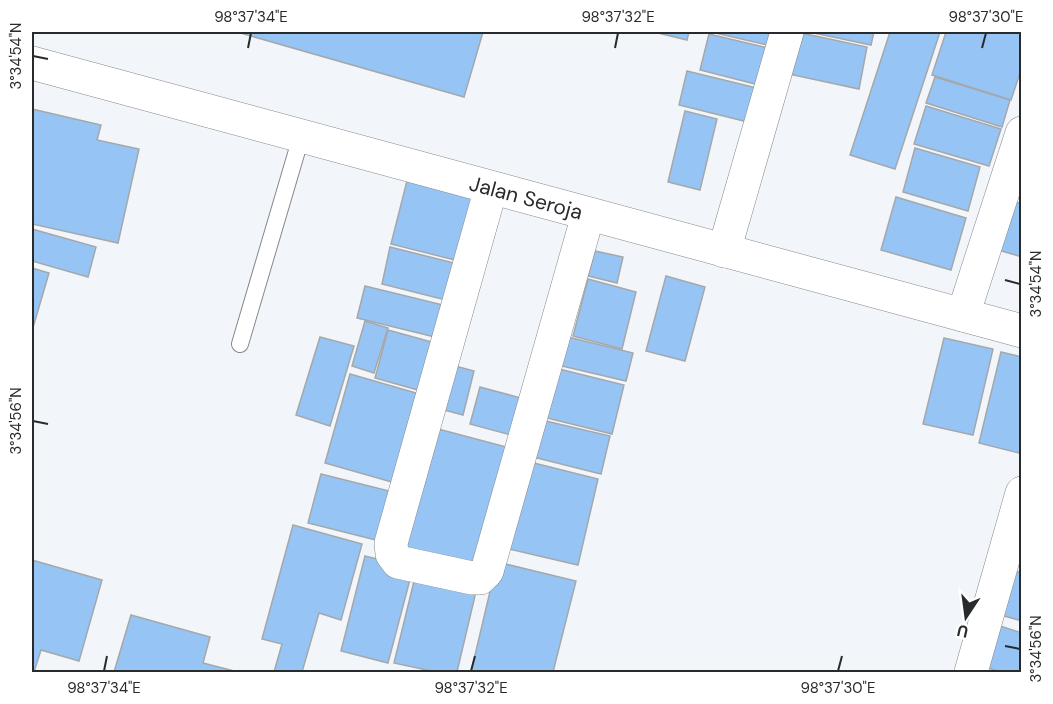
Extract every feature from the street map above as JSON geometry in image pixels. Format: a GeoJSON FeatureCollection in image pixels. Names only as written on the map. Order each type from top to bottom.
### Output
{"type":"FeatureCollection","features":[{"type":"Feature","properties":{"kind":"street"},"geometry":{"type":"LineString","coordinates":[[724,251],[787,32]]}},
{"type":"Feature","properties":{"kind":"street","name":"Jalan Seroja"},"geometry":{"type":"LineString","coordinates":[[32,63],[1022,331]]}},
{"type":"Feature","properties":{"kind":"street"},"geometry":{"type":"LineString","coordinates":[[963,315],[1022,133]]}},
{"type":"Feature","properties":{"kind":"street"},"geometry":{"type":"LineString","coordinates":[[491,188],[392,543],[392,554],[398,562],[472,578],[480,578],[487,571],[588,215]]}},
{"type":"Feature","properties":{"kind":"street"},"geometry":{"type":"LineString","coordinates":[[971,672],[1022,494]]}},
{"type":"Feature","properties":{"kind":"lane"},"geometry":{"type":"LineString","coordinates":[[240,344],[301,137]]}},
{"type":"Feature","properties":{"kind":"building"},"geometry":{"type":"Polygon","coordinates":[[[237,32],[483,32],[464,97],[237,32]]]}},
{"type":"Feature","properties":{"kind":"building"},"geometry":{"type":"Polygon","coordinates":[[[654,32],[689,32],[687,40],[654,32]]]}},
{"type":"Feature","properties":{"kind":"building"},"geometry":{"type":"Polygon","coordinates":[[[711,32],[780,32],[776,47],[711,32]]]}},
{"type":"Feature","properties":{"kind":"building"},"geometry":{"type":"Polygon","coordinates":[[[797,32],[867,47],[859,89],[784,73],[797,32]]]}},
{"type":"Feature","properties":{"kind":"building"},"geometry":{"type":"Polygon","coordinates":[[[809,32],[874,32],[871,45],[809,32]]]}},
{"type":"Feature","properties":{"kind":"building"},"geometry":{"type":"Polygon","coordinates":[[[890,32],[940,32],[895,169],[850,155],[890,32]]]}},
{"type":"Feature","properties":{"kind":"building"},"geometry":{"type":"Polygon","coordinates":[[[946,32],[1022,32],[1022,67],[1011,100],[932,75],[946,32]]]}},
{"type":"Feature","properties":{"kind":"building"},"geometry":{"type":"Polygon","coordinates":[[[709,34],[772,49],[763,86],[700,70],[709,34]]]}},
{"type":"Feature","properties":{"kind":"building"},"geometry":{"type":"Polygon","coordinates":[[[687,71],[761,89],[752,123],[679,105],[687,71]]]}},
{"type":"Feature","properties":{"kind":"building"},"geometry":{"type":"Polygon","coordinates":[[[935,77],[1010,100],[1002,127],[926,103],[935,77]]]}},
{"type":"Feature","properties":{"kind":"building"},"geometry":{"type":"Polygon","coordinates":[[[926,106],[1001,129],[989,166],[914,144],[926,106]]]}},
{"type":"Feature","properties":{"kind":"building"},"geometry":{"type":"Polygon","coordinates":[[[32,109],[101,125],[97,140],[139,149],[118,243],[32,224],[32,109]]]}},
{"type":"Feature","properties":{"kind":"building"},"geometry":{"type":"Polygon","coordinates":[[[685,111],[717,119],[700,190],[668,182],[685,111]]]}},
{"type":"Feature","properties":{"kind":"building"},"geometry":{"type":"Polygon","coordinates":[[[915,148],[980,167],[968,211],[903,192],[915,148]]]}},
{"type":"Feature","properties":{"kind":"building"},"geometry":{"type":"Polygon","coordinates":[[[408,177],[480,195],[463,262],[391,244],[408,177]]]}},
{"type":"Feature","properties":{"kind":"building"},"geometry":{"type":"Polygon","coordinates":[[[896,197],[966,218],[951,270],[881,250],[896,197]]]}},
{"type":"Feature","properties":{"kind":"building"},"geometry":{"type":"Polygon","coordinates":[[[1013,201],[1022,204],[1022,257],[998,250],[1013,201]]]}},
{"type":"Feature","properties":{"kind":"building"},"geometry":{"type":"Polygon","coordinates":[[[32,229],[96,247],[88,277],[32,261],[32,229]]]}},
{"type":"Feature","properties":{"kind":"building"},"geometry":{"type":"Polygon","coordinates":[[[390,247],[462,265],[454,302],[382,284],[390,247]]]}},
{"type":"Feature","properties":{"kind":"building"},"geometry":{"type":"Polygon","coordinates":[[[595,251],[623,257],[617,283],[588,276],[595,251]]]}},
{"type":"Feature","properties":{"kind":"building"},"geometry":{"type":"Polygon","coordinates":[[[32,268],[49,273],[32,331],[32,268]]]}},
{"type":"Feature","properties":{"kind":"building"},"geometry":{"type":"Polygon","coordinates":[[[666,276],[705,287],[685,361],[646,351],[666,276]]]}},
{"type":"Feature","properties":{"kind":"building"},"geometry":{"type":"Polygon","coordinates":[[[588,279],[636,292],[622,349],[573,336],[588,279]]]}},
{"type":"Feature","properties":{"kind":"building"},"geometry":{"type":"Polygon","coordinates":[[[365,286],[443,305],[435,337],[357,318],[365,286]]]}},
{"type":"Feature","properties":{"kind":"building"},"geometry":{"type":"Polygon","coordinates":[[[365,321],[388,328],[374,373],[352,366],[365,321]]]}},
{"type":"Feature","properties":{"kind":"building"},"geometry":{"type":"Polygon","coordinates":[[[388,330],[439,344],[425,392],[375,378],[388,330]]]}},
{"type":"Feature","properties":{"kind":"building"},"geometry":{"type":"Polygon","coordinates":[[[556,334],[633,353],[626,381],[549,363],[556,334]]]}},
{"type":"Feature","properties":{"kind":"building"},"geometry":{"type":"Polygon","coordinates":[[[320,337],[354,346],[330,426],[296,415],[320,337]]]}},
{"type":"Feature","properties":{"kind":"building"},"geometry":{"type":"Polygon","coordinates":[[[944,338],[993,349],[973,435],[923,424],[944,338]]]}},
{"type":"Feature","properties":{"kind":"building"},"geometry":{"type":"Polygon","coordinates":[[[1001,352],[1022,357],[1022,442],[1019,453],[979,443],[1001,352]]]}},
{"type":"Feature","properties":{"kind":"building"},"geometry":{"type":"Polygon","coordinates":[[[444,363],[474,371],[463,415],[433,407],[444,363]]]}},
{"type":"Feature","properties":{"kind":"building"},"geometry":{"type":"Polygon","coordinates":[[[547,366],[624,385],[612,434],[535,415],[547,366]]]}},
{"type":"Feature","properties":{"kind":"building"},"geometry":{"type":"Polygon","coordinates":[[[350,374],[423,395],[399,484],[325,463],[350,374]]]}},
{"type":"Feature","properties":{"kind":"building"},"geometry":{"type":"Polygon","coordinates":[[[480,387],[528,400],[518,437],[470,424],[480,387]]]}},
{"type":"Feature","properties":{"kind":"building"},"geometry":{"type":"Polygon","coordinates":[[[533,418],[610,436],[601,474],[525,455],[533,418]]]}},
{"type":"Feature","properties":{"kind":"building"},"geometry":{"type":"Polygon","coordinates":[[[427,426],[510,448],[478,569],[395,546],[427,426]]]}},
{"type":"Feature","properties":{"kind":"building"},"geometry":{"type":"Polygon","coordinates":[[[526,461],[598,479],[578,565],[505,548],[526,461]]]}},
{"type":"Feature","properties":{"kind":"building"},"geometry":{"type":"Polygon","coordinates":[[[321,474],[397,493],[384,542],[308,523],[321,474]]]}},
{"type":"Feature","properties":{"kind":"building"},"geometry":{"type":"Polygon","coordinates":[[[293,525],[362,544],[341,620],[319,613],[302,672],[274,672],[282,644],[262,639],[293,525]]]}},
{"type":"Feature","properties":{"kind":"building"},"geometry":{"type":"Polygon","coordinates":[[[365,556],[413,568],[388,663],[341,651],[365,556]]]}},
{"type":"Feature","properties":{"kind":"building"},"geometry":{"type":"Polygon","coordinates":[[[32,560],[102,580],[79,661],[41,650],[34,672],[32,672],[32,560]]]}},
{"type":"Feature","properties":{"kind":"building"},"geometry":{"type":"Polygon","coordinates":[[[497,562],[576,581],[553,672],[471,672],[497,562]]]}},
{"type":"Feature","properties":{"kind":"building"},"geometry":{"type":"Polygon","coordinates":[[[417,569],[478,583],[457,672],[436,672],[394,663],[417,569]]]}},
{"type":"Feature","properties":{"kind":"building"},"geometry":{"type":"Polygon","coordinates":[[[1010,569],[1022,573],[1022,621],[997,614],[1010,569]]]}},
{"type":"Feature","properties":{"kind":"building"},"geometry":{"type":"Polygon","coordinates":[[[131,615],[210,637],[203,663],[238,672],[114,672],[131,615]]]}},
{"type":"Feature","properties":{"kind":"building"},"geometry":{"type":"Polygon","coordinates":[[[991,623],[1022,633],[1022,672],[1001,672],[978,665],[991,623]]]}}]}
